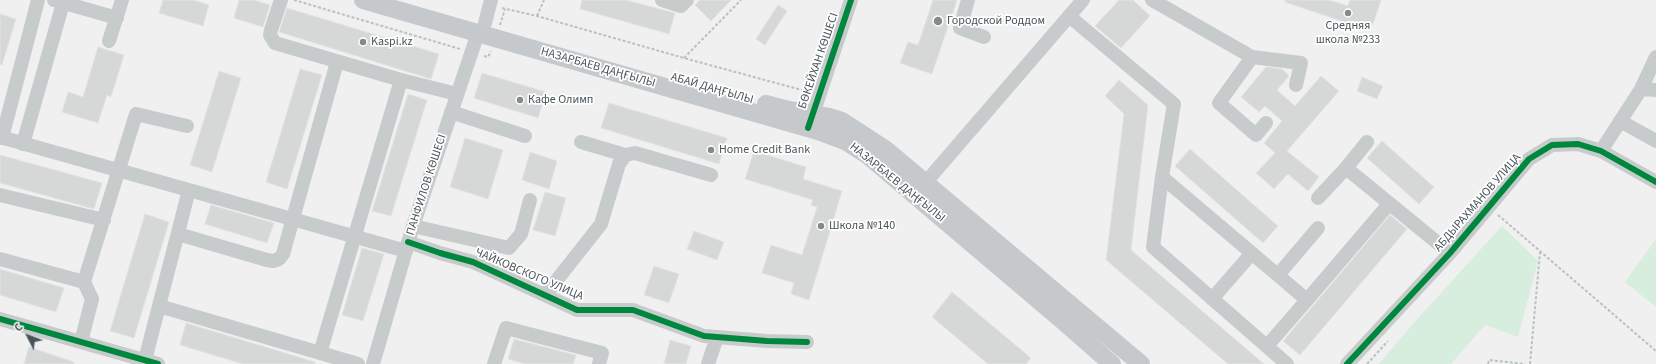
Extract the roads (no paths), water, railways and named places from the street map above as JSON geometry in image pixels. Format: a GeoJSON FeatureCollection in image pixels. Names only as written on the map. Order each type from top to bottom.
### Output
{"type":"FeatureCollection","features":[{"type":"Feature","properties":{"kind":"main road"},"geometry":{"type":"LineString","coordinates":[[363,0],[490,30]]}},
{"type":"Feature","properties":{"kind":"main road"},"geometry":{"type":"LineString","coordinates":[[405,0],[490,30]]}},
{"type":"Feature","properties":{"kind":"main road","name":"НАЗАРБАЕВ ДАҢҒЫЛЫ"},"geometry":{"type":"LineString","coordinates":[[490,30],[810,121],[867,155],[1112,364]]}},
{"type":"Feature","properties":{"kind":"main road","name":"НАЗАРБАЕВ ДАҢҒЫЛЫ"},"geometry":{"type":"LineString","coordinates":[[810,121],[830,117],[848,124],[885,149],[1140,364]]}},
{"type":"Feature","properties":{"kind":"street"},"geometry":{"type":"LineString","coordinates":[[1,138],[38,0]]}},
{"type":"Feature","properties":{"kind":"street"},"geometry":{"type":"LineString","coordinates":[[109,41],[122,0]]}},
{"type":"Feature","properties":{"kind":"street"},"geometry":{"type":"LineString","coordinates":[[281,0],[270,35],[275,44],[401,80],[457,94]]}},
{"type":"Feature","properties":{"kind":"street"},"geometry":{"type":"LineString","coordinates":[[662,0],[681,2]]}},
{"type":"Feature","properties":{"kind":"street","name":"БӨКЕЙХАН КӨШЕСІ"},"geometry":{"type":"LineString","coordinates":[[810,121],[851,0]]}},
{"type":"Feature","properties":{"kind":"street"},"geometry":{"type":"LineString","coordinates":[[968,0],[960,28],[984,37]]}},
{"type":"Feature","properties":{"kind":"street"},"geometry":{"type":"LineString","coordinates":[[926,182],[1083,0]]}},
{"type":"Feature","properties":{"kind":"street"},"geometry":{"type":"LineString","coordinates":[[1152,0],[1252,57],[1301,63],[1296,85]]}},
{"type":"Feature","properties":{"kind":"street"},"geometry":{"type":"LineString","coordinates":[[23,144],[58,1],[117,18]]}},
{"type":"Feature","properties":{"kind":"street","name":"ПАНФИЛОВ КӨШЕСІ"},"geometry":{"type":"LineString","coordinates":[[373,364],[413,226],[471,52],[490,30],[490,2]]}},
{"type":"Feature","properties":{"kind":"street"},"geometry":{"type":"LineString","coordinates":[[1069,16],[1174,104],[1152,247],[1288,364]]}},
{"type":"Feature","properties":{"kind":"street"},"geometry":{"type":"LineString","coordinates":[[1252,57],[1219,103],[1256,135],[1266,123]]}},
{"type":"Feature","properties":{"kind":"street"},"geometry":{"type":"LineString","coordinates":[[1601,151],[1641,89],[1656,57]]}},
{"type":"Feature","properties":{"kind":"street"},"geometry":{"type":"LineString","coordinates":[[178,234],[273,261],[279,259],[283,254],[294,219],[337,62]]}},
{"type":"Feature","properties":{"kind":"street"},"geometry":{"type":"LineString","coordinates":[[320,353],[401,80]]}},
{"type":"Feature","properties":{"kind":"street"},"geometry":{"type":"LineString","coordinates":[[1641,89],[1656,90]]}},
{"type":"Feature","properties":{"kind":"street"},"geometry":{"type":"LineString","coordinates":[[451,112],[525,136]]}},
{"type":"Feature","properties":{"kind":"street"},"geometry":{"type":"LineString","coordinates":[[81,342],[92,299],[84,282],[136,114],[188,126]]}},
{"type":"Feature","properties":{"kind":"street"},"geometry":{"type":"LineString","coordinates":[[1620,121],[1656,141]]}},
{"type":"Feature","properties":{"kind":"street","name":"ЧАЙКОВСКОГО УЛИЦА"},"geometry":{"type":"LineString","coordinates":[[1,138],[355,237],[407,246],[473,262],[577,310],[633,310],[704,336],[806,342]]}},
{"type":"Feature","properties":{"kind":"street"},"geometry":{"type":"LineString","coordinates":[[581,142],[625,155],[634,153],[711,175]]}},
{"type":"Feature","properties":{"kind":"street"},"geometry":{"type":"LineString","coordinates":[[1318,198],[1346,168],[1367,142]]}},
{"type":"Feature","properties":{"kind":"street","name":"АБДЫРАХМАНОВ УЛИЦА"},"geometry":{"type":"LineString","coordinates":[[1347,364],[1450,253],[1529,160],[1552,145],[1578,144],[1601,151],[1656,182]]}},
{"type":"Feature","properties":{"kind":"street"},"geometry":{"type":"LineString","coordinates":[[545,295],[601,224],[619,164],[625,155]]}},
{"type":"Feature","properties":{"kind":"street"},"geometry":{"type":"LineString","coordinates":[[1346,168],[1450,253]]}},
{"type":"Feature","properties":{"kind":"street"},"geometry":{"type":"LineString","coordinates":[[1162,177],[1307,300]]}},
{"type":"Feature","properties":{"kind":"street"},"geometry":{"type":"LineString","coordinates":[[0,319],[151,362],[159,306],[189,190]]}},
{"type":"Feature","properties":{"kind":"street"},"geometry":{"type":"LineString","coordinates":[[0,195],[104,220]]}},
{"type":"Feature","properties":{"kind":"street"},"geometry":{"type":"LineString","coordinates":[[413,226],[509,248],[522,234],[530,200]]}},
{"type":"Feature","properties":{"kind":"street"},"geometry":{"type":"LineString","coordinates":[[1267,346],[1389,204]]}},
{"type":"Feature","properties":{"kind":"street"},"geometry":{"type":"LineString","coordinates":[[1278,275],[1318,228]]}},
{"type":"Feature","properties":{"kind":"street"},"geometry":{"type":"LineString","coordinates":[[1212,299],[1252,253]]}},
{"type":"Feature","properties":{"kind":"street"},"geometry":{"type":"LineString","coordinates":[[0,259],[84,282]]}},
{"type":"Feature","properties":{"kind":"street"},"geometry":{"type":"LineString","coordinates":[[159,306],[358,364]]}},
{"type":"Feature","properties":{"kind":"street"},"geometry":{"type":"LineString","coordinates":[[494,364],[506,328],[602,353],[599,364]]}},
{"type":"Feature","properties":{"kind":"street"},"geometry":{"type":"LineString","coordinates":[[708,364],[716,337]]}},
{"type":"Feature","properties":{"kind":"place","name":"Средняя школа №233"},"geometry":{"type":"Point","coordinates":[1348,13]}},
{"type":"Feature","properties":{"kind":"place","name":"Городской Роддом"},"geometry":{"type":"Point","coordinates":[938,21]}},
{"type":"Feature","properties":{"kind":"place","name":"Kaspi.kz"},"geometry":{"type":"Point","coordinates":[363,42]}},
{"type":"Feature","properties":{"kind":"place","name":"Кафе Олимп"},"geometry":{"type":"Point","coordinates":[520,100]}},
{"type":"Feature","properties":{"kind":"place","name":"Home Credit Bank"},"geometry":{"type":"Point","coordinates":[711,150]}},
{"type":"Feature","properties":{"kind":"place","name":"Школа №140"},"geometry":{"type":"Point","coordinates":[821,226]}}]}
